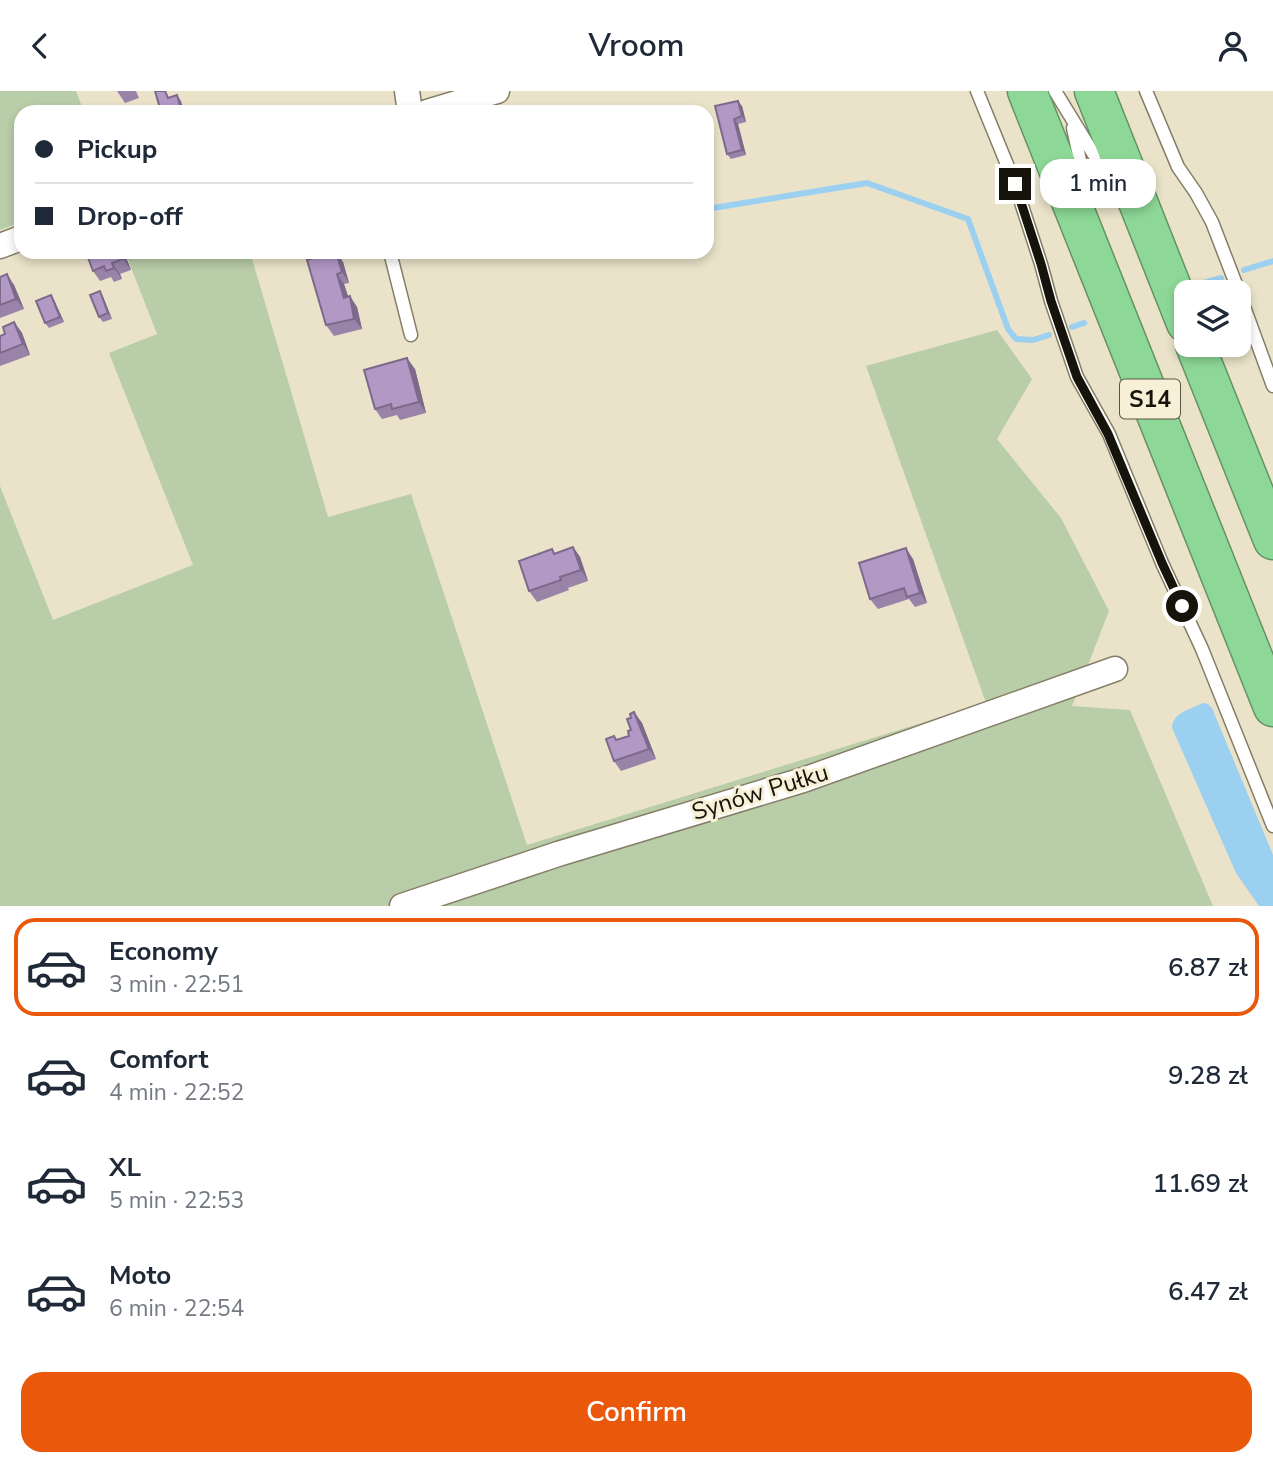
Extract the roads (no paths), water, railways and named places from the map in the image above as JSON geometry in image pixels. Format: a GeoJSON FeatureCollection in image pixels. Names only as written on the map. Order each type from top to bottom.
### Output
{"type":"FeatureCollection","features":[{"type":"Feature","properties":{"kind":"highway","name":"S14"},"geometry":{"type":"LineString","coordinates":[[1027,91],[1273,707]]}},
{"type":"Feature","properties":{"kind":"highway"},"geometry":{"type":"LineString","coordinates":[[1082,103],[1174,292]]}},
{"type":"Feature","properties":{"kind":"highway","name":"S14"},"geometry":{"type":"LineString","coordinates":[[1200,357],[1273,540]]}},
{"type":"Feature","properties":{"kind":"street"},"geometry":{"type":"LineString","coordinates":[[450,105],[497,91]]}},
{"type":"Feature","properties":{"kind":"street","name":"Synów Pułku"},"geometry":{"type":"LineString","coordinates":[[402,906],[558,854],[803,780],[1115,669]]}},
{"type":"Feature","properties":{"kind":"lane"},"geometry":{"type":"LineString","coordinates":[[977,91],[1015,184],[1077,377],[1108,434],[1162,563],[1202,649],[1273,826]]}},
{"type":"Feature","properties":{"kind":"lane"},"geometry":{"type":"LineString","coordinates":[[1055,91],[1082,103]]}},
{"type":"Feature","properties":{"kind":"lane"},"geometry":{"type":"LineString","coordinates":[[1065,91],[1082,103],[1123,202],[1168,277]]}},
{"type":"Feature","properties":{"kind":"lane"},"geometry":{"type":"LineString","coordinates":[[1146,91],[1178,167],[1212,222],[1234,280]]}},
{"type":"Feature","properties":{"kind":"lane"},"geometry":{"type":"LineString","coordinates":[[1082,103],[1110,298]]}},
{"type":"Feature","properties":{"kind":"lane"},"geometry":{"type":"LineString","coordinates":[[392,259],[411,335]]}},
{"type":"Feature","properties":{"kind":"lane"},"geometry":{"type":"LineString","coordinates":[[1251,325],[1273,386]]}},
{"type":"Feature","properties":{"kind":"water"},"geometry":{"type":"Polygon","coordinates":[[[1203,703],[1212,708],[1273,855],[1273,906],[1259,906],[1236,873],[1172,728],[1179,715],[1203,703]]]}},
{"type":"Feature","properties":{"kind":"waterway"},"geometry":{"type":"LineString","coordinates":[[714,208],[867,183],[968,219],[1008,329],[1016,339],[1033,340],[1049,335]]}},
{"type":"Feature","properties":{"kind":"waterway"},"geometry":{"type":"LineString","coordinates":[[1244,270],[1273,261]]}},
{"type":"Feature","properties":{"kind":"waterway"},"geometry":{"type":"LineString","coordinates":[[1214,280],[1221,278]]}},
{"type":"Feature","properties":{"kind":"waterway"},"geometry":{"type":"LineString","coordinates":[[1072,327],[1084,323]]}}]}
